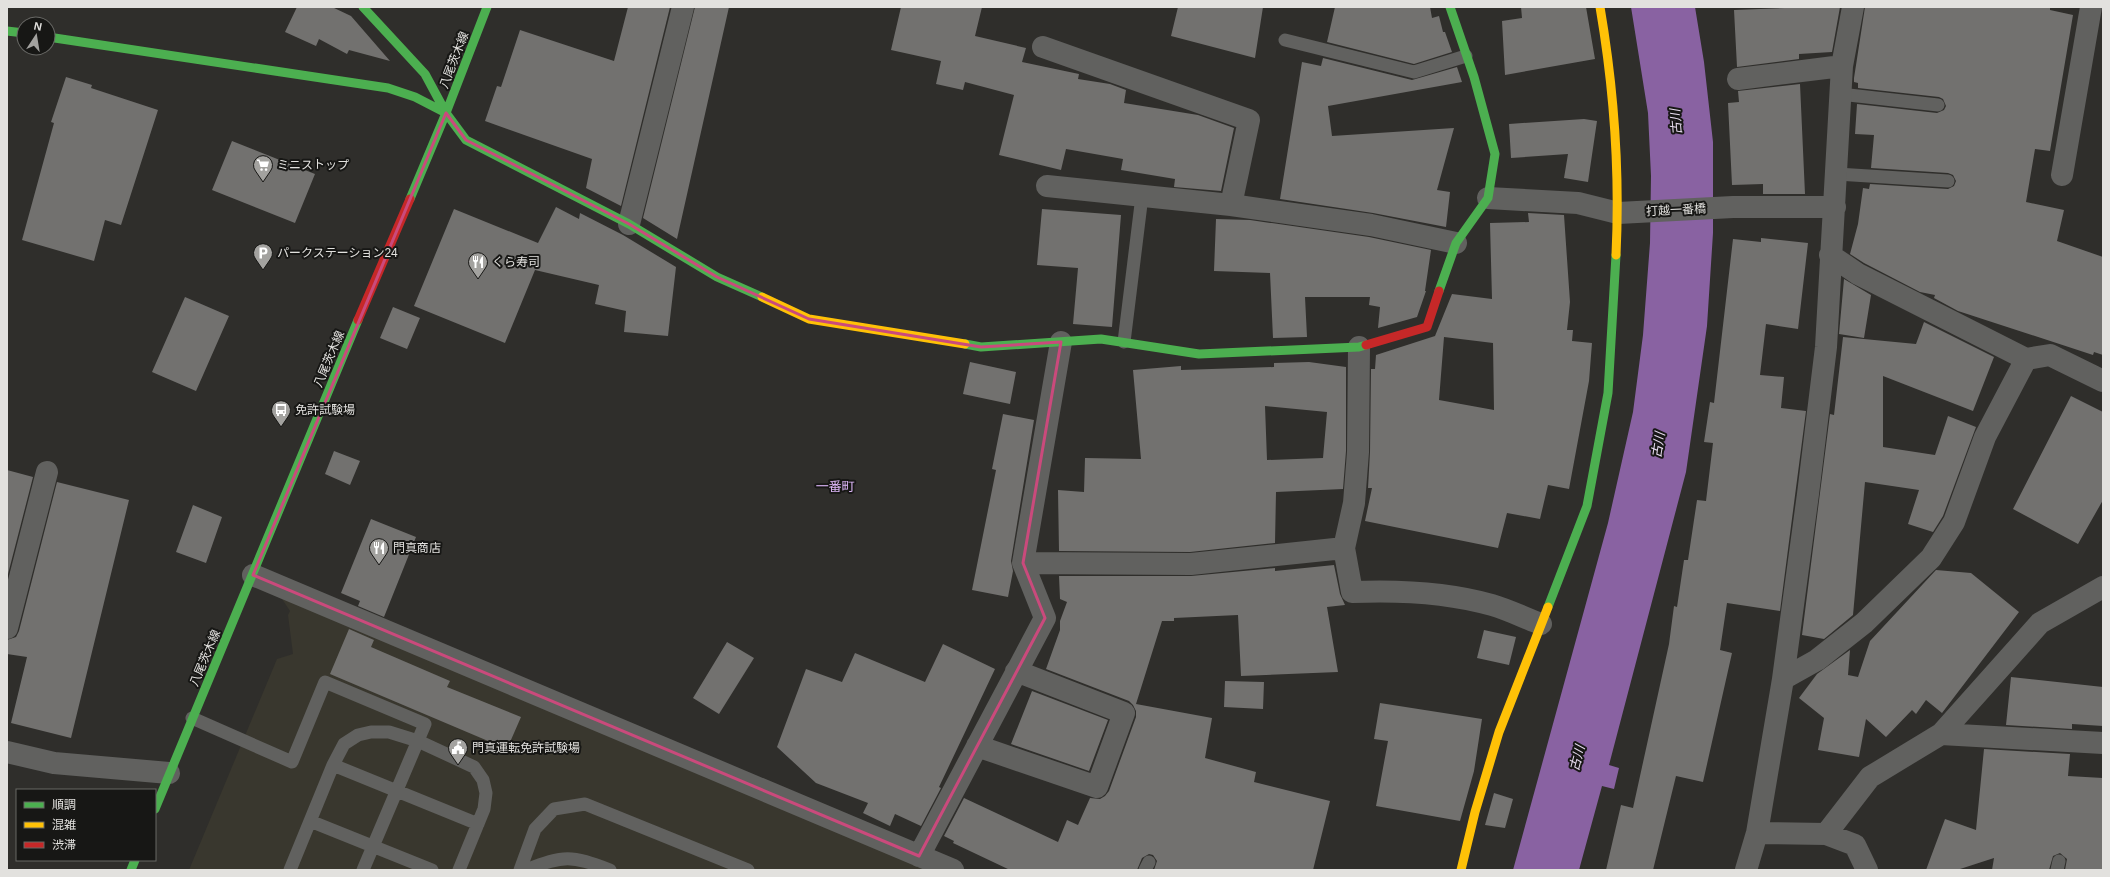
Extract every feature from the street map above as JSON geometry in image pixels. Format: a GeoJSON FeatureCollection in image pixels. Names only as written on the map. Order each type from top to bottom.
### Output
{"type":"FeatureCollection","features":[{"type":"Feature","properties":{"kind":"street"},"geometry":{"type":"LineString","coordinates":[[362,7],[425,74],[446,112],[466,140],[629,224],[717,277],[809,319],[980,347],[1101,339],[1199,354],[1359,347],[1427,327],[1456,243],[1488,198],[1495,154],[1450,7]]}},
{"type":"Feature","properties":{"kind":"street","name":"八尾茨木線"},"geometry":{"type":"LineString","coordinates":[[156,806],[253,575],[309,435],[446,112],[487,7]]}},
{"type":"Feature","properties":{"kind":"street"},"geometry":{"type":"LineString","coordinates":[[629,224],[683,7]]}},
{"type":"Feature","properties":{"kind":"street"},"geometry":{"type":"LineString","coordinates":[[1461,870],[1475,812],[1500,732],[1587,506],[1601,431],[1608,386],[1618,212],[1616,143],[1610,65],[1600,7]]}},
{"type":"Feature","properties":{"kind":"street"},"geometry":{"type":"LineString","coordinates":[[1746,870],[1757,833],[1782,679],[1826,347],[1842,66],[1853,7]]}},
{"type":"Feature","properties":{"kind":"street"},"geometry":{"type":"LineString","coordinates":[[2062,175],[2091,7]]}},
{"type":"Feature","properties":{"kind":"street"},"geometry":{"type":"LineString","coordinates":[[56,38],[388,88],[415,97],[446,112]]}},
{"type":"Feature","properties":{"kind":"street"},"geometry":{"type":"LineString","coordinates":[[1043,47],[1249,120],[1231,205]]}},
{"type":"Feature","properties":{"kind":"street"},"geometry":{"type":"LineString","coordinates":[[1738,79],[1842,66]]}},
{"type":"Feature","properties":{"kind":"street"},"geometry":{"type":"LineString","coordinates":[[1047,186],[1231,205],[1371,225],[1456,243]]}},
{"type":"Feature","properties":{"kind":"street","name":"打越一番橋"},"geometry":{"type":"LineString","coordinates":[[1488,198],[1578,203],[1618,212],[1733,207],[1835,207]]}},
{"type":"Feature","properties":{"kind":"street"},"geometry":{"type":"LineString","coordinates":[[1830,256],[1858,274],[2026,359],[2050,355],[2103,381]]}},
{"type":"Feature","properties":{"kind":"street"},"geometry":{"type":"LineString","coordinates":[[919,856],[1045,618],[1023,563],[1061,342]]}},
{"type":"Feature","properties":{"kind":"street"},"geometry":{"type":"LineString","coordinates":[[1359,347],[1358,452],[1354,503],[1344,548],[1352,592],[1392,590],[1451,595],[1493,605],[1541,624]]}},
{"type":"Feature","properties":{"kind":"street"},"geometry":{"type":"LineString","coordinates":[[1782,679],[1817,660],[1864,623],[1931,558],[1954,522],[1985,437],[2026,359]]}},
{"type":"Feature","properties":{"kind":"street"},"geometry":{"type":"LineString","coordinates":[[7,628],[47,472]]}},
{"type":"Feature","properties":{"kind":"street"},"geometry":{"type":"LineString","coordinates":[[1023,563],[1192,564],[1344,548]]}},
{"type":"Feature","properties":{"kind":"street"},"geometry":{"type":"LineString","coordinates":[[253,575],[952,870]]}},
{"type":"Feature","properties":{"kind":"street"},"geometry":{"type":"LineString","coordinates":[[1826,834],[1870,777],[1941,734],[2040,623],[2103,587]]}},
{"type":"Feature","properties":{"kind":"street"},"geometry":{"type":"LineString","coordinates":[[977,746],[1097,787],[1124,713],[1016,671]]}},
{"type":"Feature","properties":{"kind":"street"},"geometry":{"type":"LineString","coordinates":[[1941,734],[2103,743]]}},
{"type":"Feature","properties":{"kind":"street"},"geometry":{"type":"LineString","coordinates":[[7,752],[54,763],[169,773]]}},
{"type":"Feature","properties":{"kind":"street"},"geometry":{"type":"LineString","coordinates":[[1757,833],[1826,834],[1855,845],[1867,870]]}},
{"type":"Feature","properties":{"kind":"lane"},"geometry":{"type":"LineString","coordinates":[[1284,40],[1414,72],[1466,56]]}},
{"type":"Feature","properties":{"kind":"lane"},"geometry":{"type":"LineString","coordinates":[[1840,94],[1938,105]]}},
{"type":"Feature","properties":{"kind":"lane"},"geometry":{"type":"LineString","coordinates":[[1837,174],[1948,181]]}},
{"type":"Feature","properties":{"kind":"lane"},"geometry":{"type":"LineString","coordinates":[[1124,342],[1142,196]]}},
{"type":"Feature","properties":{"kind":"lane"},"geometry":{"type":"LineString","coordinates":[[192,718],[292,762],[325,682],[425,724],[363,870]]}},
{"type":"Feature","properties":{"kind":"lane"},"geometry":{"type":"LineString","coordinates":[[290,870],[344,744],[358,735],[371,732],[389,732],[418,742],[474,767],[483,780],[486,793],[484,809],[459,870]]}},
{"type":"Feature","properties":{"kind":"lane"},"geometry":{"type":"LineString","coordinates":[[334,765],[478,824]]}},
{"type":"Feature","properties":{"kind":"lane"},"geometry":{"type":"LineString","coordinates":[[520,870],[535,829],[554,809],[585,804],[748,870]]}},
{"type":"Feature","properties":{"kind":"lane"},"geometry":{"type":"LineString","coordinates":[[310,821],[432,870]]}},
{"type":"Feature","properties":{"kind":"lane"},"geometry":{"type":"LineString","coordinates":[[526,870],[554,859],[576,858],[595,868],[610,870]]}},
{"type":"Feature","properties":{"kind":"highlighted area"},"geometry":{"type":"Polygon","coordinates":[[[446,113],[466,140],[629,224],[717,277],[809,319],[981,347],[1061,342],[1023,563],[1045,618],[919,856],[253,575],[446,113]]]}},
{"type":"Feature","properties":{"kind":"shaded area","name":"門真運転免許試験場"},"geometry":{"type":"Polygon","coordinates":[[[280,596],[936,870],[189,870],[277,659],[293,654],[288,615],[290,611],[280,596]]]}},
{"type":"Feature","properties":{"kind":"water","name":"古川"},"geometry":{"type":"Polygon","coordinates":[[[1631,7],[1695,7],[1704,62],[1713,142],[1713,233],[1707,326],[1686,472],[1609,765],[1619,768],[1614,789],[1602,786],[1579,870],[1513,870],[1608,523],[1633,412],[1643,335],[1650,243],[1651,176],[1648,113],[1631,7]]]}},
{"type":"Feature","properties":{"kind":"building"},"geometry":{"type":"Polygon","coordinates":[[[297,7],[332,7],[351,16],[390,61],[349,50],[347,54],[319,39],[316,46],[285,32],[297,7]]]}},
{"type":"Feature","properties":{"kind":"building"},"geometry":{"type":"Polygon","coordinates":[[[628,7],[670,7],[621,206],[586,188],[592,159],[485,121],[497,86],[501,87],[520,30],[614,61],[628,7]]]}},
{"type":"Feature","properties":{"kind":"building"},"geometry":{"type":"Polygon","coordinates":[[[695,7],[729,7],[677,239],[643,218],[695,7]]]}},
{"type":"Feature","properties":{"kind":"building"},"geometry":{"type":"Polygon","coordinates":[[[901,7],[982,7],[975,36],[1026,48],[1022,62],[1079,74],[1078,79],[1110,84],[1126,90],[1124,103],[1198,115],[1234,128],[1221,191],[1174,187],[1175,179],[1121,170],[1123,159],[1066,149],[1061,170],[999,155],[1014,95],[965,82],[963,90],[936,84],[941,61],[891,50],[901,7]]]}},
{"type":"Feature","properties":{"kind":"building"},"geometry":{"type":"Polygon","coordinates":[[[1178,7],[1263,7],[1255,58],[1171,36],[1178,7]]]}},
{"type":"Feature","properties":{"kind":"building"},"geometry":{"type":"Polygon","coordinates":[[[1335,7],[1430,7],[1432,18],[1439,16],[1443,32],[1445,32],[1452,52],[1414,64],[1327,42],[1335,7]]]}},
{"type":"Feature","properties":{"kind":"building"},"geometry":{"type":"Polygon","coordinates":[[[1521,7],[1586,7],[1595,59],[1505,75],[1502,21],[1522,18],[1521,7]]]}},
{"type":"Feature","properties":{"kind":"building"},"geometry":{"type":"Polygon","coordinates":[[[1840,7],[1832,52],[1799,54],[1799,59],[1737,67],[1734,10],[1840,7]]]}},
{"type":"Feature","properties":{"kind":"building"},"geometry":{"type":"Polygon","coordinates":[[[1865,7],[2050,7],[2050,10],[2073,15],[2050,151],[2035,149],[2026,202],[2064,210],[2057,241],[2103,257],[2103,355],[2094,352],[2093,355],[1958,311],[1934,298],[1935,295],[1920,292],[1864,263],[1850,254],[1858,224],[1863,188],[1869,189],[1870,184],[1948,189],[1954,186],[1956,181],[1953,175],[1948,173],[1871,168],[1874,135],[1855,134],[1857,104],[1937,113],[1944,110],[1946,106],[1943,99],[1939,97],[1858,88],[1858,83],[1854,82],[1854,78],[1865,7]]]}},
{"type":"Feature","properties":{"kind":"building"},"geometry":{"type":"Polygon","coordinates":[[[1323,58],[1412,80],[1457,67],[1462,82],[1328,106],[1332,136],[1454,128],[1437,190],[1450,192],[1446,227],[1373,213],[1280,199],[1302,62],[1321,66],[1323,58]]]}},
{"type":"Feature","properties":{"kind":"building"},"geometry":{"type":"Polygon","coordinates":[[[66,77],[92,85],[91,88],[158,110],[121,225],[105,220],[94,261],[22,240],[54,123],[51,122],[66,77]]]}},
{"type":"Feature","properties":{"kind":"building"},"geometry":{"type":"Polygon","coordinates":[[[1800,84],[1805,194],[1763,194],[1763,184],[1732,185],[1728,103],[1739,102],[1738,91],[1800,84]]]}},
{"type":"Feature","properties":{"kind":"building"},"geometry":{"type":"Polygon","coordinates":[[[1584,119],[1597,121],[1588,182],[1564,178],[1568,154],[1511,158],[1509,124],[1584,119]]]}},
{"type":"Feature","properties":{"kind":"building","name":"ミニストップ"},"geometry":{"type":"Polygon","coordinates":[[[232,141],[315,174],[295,223],[212,190],[232,141]]]}},
{"type":"Feature","properties":{"kind":"building"},"geometry":{"type":"Polygon","coordinates":[[[556,207],[579,219],[580,213],[623,235],[676,267],[668,336],[624,332],[626,311],[595,304],[599,285],[535,270],[505,343],[414,306],[454,209],[538,243],[556,207]]]}},
{"type":"Feature","properties":{"kind":"building"},"geometry":{"type":"Polygon","coordinates":[[[1042,209],[1121,215],[1112,327],[1073,324],[1078,268],[1037,265],[1042,209]]]}},
{"type":"Feature","properties":{"kind":"building"},"geometry":{"type":"Polygon","coordinates":[[[1528,213],[1564,215],[1570,302],[1567,330],[1573,330],[1572,341],[1592,343],[1589,381],[1569,489],[1548,485],[1540,519],[1507,513],[1498,548],[1365,521],[1372,488],[1368,488],[1371,369],[1375,369],[1376,355],[1435,336],[1452,294],[1492,299],[1490,223],[1529,222],[1528,213]],[[1444,337],[1439,400],[1494,410],[1493,343],[1444,337]]]}},
{"type":"Feature","properties":{"kind":"building"},"geometry":{"type":"Polygon","coordinates":[[[1216,219],[1250,220],[1369,237],[1431,250],[1426,291],[1417,317],[1378,328],[1380,307],[1369,305],[1370,297],[1305,297],[1307,337],[1273,338],[1270,273],[1214,271],[1216,219]]]}},
{"type":"Feature","properties":{"kind":"building"},"geometry":{"type":"Polygon","coordinates":[[[1761,238],[1808,243],[1798,329],[1766,324],[1760,375],[1784,377],[1781,408],[1806,411],[1780,611],[1727,603],[1720,650],[1732,653],[1703,782],[1676,776],[1653,870],[1606,870],[1621,805],[1633,808],[1669,644],[1674,606],[1677,607],[1684,560],[1688,560],[1697,500],[1706,501],[1713,443],[1704,442],[1710,402],[1714,403],[1733,239],[1761,242],[1761,238]]]}},
{"type":"Feature","properties":{"kind":"building"},"geometry":{"type":"Polygon","coordinates":[[[1844,279],[1871,295],[1864,338],[1839,334],[1844,279]]]}},
{"type":"Feature","properties":{"kind":"building"},"geometry":{"type":"Polygon","coordinates":[[[185,297],[229,316],[196,391],[152,372],[185,297]]]}},
{"type":"Feature","properties":{"kind":"building"},"geometry":{"type":"Polygon","coordinates":[[[393,307],[420,318],[407,349],[380,338],[393,307]]]}},
{"type":"Feature","properties":{"kind":"building"},"geometry":{"type":"Polygon","coordinates":[[[1924,322],[1994,357],[1973,411],[1883,376],[1883,447],[1935,455],[1948,416],[1976,427],[1943,516],[1933,532],[1908,524],[1919,490],[1865,482],[1853,615],[1824,639],[1802,635],[1830,414],[1834,415],[1843,337],[1916,344],[1924,322]]]}},
{"type":"Feature","properties":{"kind":"building"},"geometry":{"type":"Polygon","coordinates":[[[970,362],[1016,372],[1010,404],[963,394],[970,362]]]}},
{"type":"Feature","properties":{"kind":"building"},"geometry":{"type":"Polygon","coordinates":[[[1309,362],[1346,367],[1346,451],[1343,489],[1276,492],[1275,543],[1190,552],[1059,551],[1058,490],[1084,492],[1085,458],[1141,459],[1133,370],[1181,366],[1181,370],[1274,367],[1274,363],[1309,362]],[[1265,406],[1267,460],[1323,458],[1327,412],[1265,406]]]}},
{"type":"Feature","properties":{"kind":"building"},"geometry":{"type":"Polygon","coordinates":[[[2071,396],[2103,412],[2103,500],[2078,544],[2013,509],[2071,396]]]}},
{"type":"Feature","properties":{"kind":"building"},"geometry":{"type":"Polygon","coordinates":[[[1003,414],[1034,420],[1011,561],[1013,571],[1008,597],[972,590],[996,470],[992,469],[1003,414]]]}},
{"type":"Feature","properties":{"kind":"building"},"geometry":{"type":"Polygon","coordinates":[[[334,451],[360,461],[350,485],[325,474],[334,451]]]}},
{"type":"Feature","properties":{"kind":"building"},"geometry":{"type":"Polygon","coordinates":[[[7,470],[33,477],[7,578],[7,470]]]}},
{"type":"Feature","properties":{"kind":"building"},"geometry":{"type":"Polygon","coordinates":[[[57,482],[129,500],[71,738],[11,723],[27,657],[7,654],[7,640],[16,637],[19,631],[57,482]]]}},
{"type":"Feature","properties":{"kind":"building"},"geometry":{"type":"Polygon","coordinates":[[[193,505],[222,517],[206,563],[176,552],[193,505]]]}},
{"type":"Feature","properties":{"kind":"building","name":"門真商店"},"geometry":{"type":"Polygon","coordinates":[[[371,519],[416,537],[384,617],[358,606],[360,601],[341,593],[371,519]]]}},
{"type":"Feature","properties":{"kind":"building"},"geometry":{"type":"Polygon","coordinates":[[[1334,565],[1340,594],[1345,605],[1327,607],[1338,672],[1241,676],[1238,615],[1174,618],[1174,621],[1162,621],[1136,704],[1212,718],[1205,758],[1256,772],[1254,782],[1330,801],[1313,870],[1154,870],[1157,861],[1153,855],[1149,854],[1142,858],[1137,870],[1010,870],[953,843],[954,841],[944,836],[964,798],[1058,842],[1067,820],[1078,825],[1090,798],[1100,799],[1109,791],[1136,717],[1136,711],[1129,701],[1046,669],[1060,630],[1060,621],[1067,602],[1060,599],[1059,576],[1191,576],[1275,568],[1275,571],[1334,565]]]}},
{"type":"Feature","properties":{"kind":"building"},"geometry":{"type":"Polygon","coordinates":[[[1936,570],[1971,573],[2019,612],[1942,713],[1926,700],[1916,714],[1912,710],[1886,737],[1866,719],[1859,757],[1818,750],[1824,718],[1799,698],[1817,674],[1850,650],[1848,675],[1858,677],[1870,641],[1936,570]]]}},
{"type":"Feature","properties":{"kind":"building"},"geometry":{"type":"Polygon","coordinates":[[[349,629],[374,640],[371,647],[450,681],[447,687],[521,717],[507,749],[330,674],[349,629]]]}},
{"type":"Feature","properties":{"kind":"building"},"geometry":{"type":"Polygon","coordinates":[[[1484,630],[1516,637],[1509,665],[1477,658],[1484,630]]]}},
{"type":"Feature","properties":{"kind":"building"},"geometry":{"type":"Polygon","coordinates":[[[727,642],[754,658],[719,714],[693,698],[727,642]]]}},
{"type":"Feature","properties":{"kind":"building"},"geometry":{"type":"Polygon","coordinates":[[[943,644],[995,669],[939,787],[941,788],[921,826],[895,814],[890,826],[863,813],[868,803],[816,783],[777,747],[806,669],[842,682],[855,653],[925,682],[943,644]]]}},
{"type":"Feature","properties":{"kind":"building"},"geometry":{"type":"Polygon","coordinates":[[[2011,677],[2103,687],[2103,726],[2072,724],[2072,729],[2006,725],[2011,677]]]}},
{"type":"Feature","properties":{"kind":"building"},"geometry":{"type":"Polygon","coordinates":[[[1225,681],[1264,682],[1263,709],[1224,707],[1225,681]]]}},
{"type":"Feature","properties":{"kind":"building"},"geometry":{"type":"Polygon","coordinates":[[[1032,691],[1108,720],[1089,771],[1011,744],[1032,691]]]}},
{"type":"Feature","properties":{"kind":"building"},"geometry":{"type":"Polygon","coordinates":[[[1380,703],[1482,719],[1474,771],[1460,821],[1376,806],[1388,741],[1374,739],[1380,703]]]}},
{"type":"Feature","properties":{"kind":"building"},"geometry":{"type":"Polygon","coordinates":[[[1984,749],[2070,754],[2068,776],[2103,778],[2103,870],[2065,870],[2067,859],[2060,853],[2053,856],[2049,870],[1992,870],[1994,858],[1957,870],[1926,870],[1945,819],[1976,830],[1984,749]]]}},
{"type":"Feature","properties":{"kind":"building"},"geometry":{"type":"Polygon","coordinates":[[[1494,793],[1513,799],[1505,828],[1485,825],[1494,793]]]}},
{"type":"Feature","properties":{"kind":"traffic: fast"},"geometry":{"type":"LineString","coordinates":[[363,7],[425,74],[446,113],[466,140],[629,224],[717,277],[762,297]]}},
{"type":"Feature","properties":{"kind":"traffic: fast"},"geometry":{"type":"LineString","coordinates":[[410,199],[446,113],[487,7]]}},
{"type":"Feature","properties":{"kind":"traffic: fast"},"geometry":{"type":"LineString","coordinates":[[1439,291],[1456,243],[1488,198],[1495,154],[1474,77],[1450,7]]}},
{"type":"Feature","properties":{"kind":"traffic: fast"},"geometry":{"type":"LineString","coordinates":[[7,31],[16,32]]}},
{"type":"Feature","properties":{"kind":"traffic: fast"},"geometry":{"type":"LineString","coordinates":[[56,38],[388,88],[415,97],[446,113]]}},
{"type":"Feature","properties":{"kind":"traffic: fast"},"geometry":{"type":"LineString","coordinates":[[1548,607],[1587,506],[1608,393],[1616,255]]}},
{"type":"Feature","properties":{"kind":"traffic: fast"},"geometry":{"type":"LineString","coordinates":[[156,807],[358,320]]}},
{"type":"Feature","properties":{"kind":"traffic: fast"},"geometry":{"type":"LineString","coordinates":[[965,344],[981,347],[1101,339],[1199,354],[1359,347],[1366,345]]}},
{"type":"Feature","properties":{"kind":"traffic: fast"},"geometry":{"type":"LineString","coordinates":[[131,870],[135,861]]}},
{"type":"Feature","properties":{"kind":"traffic: slow"},"geometry":{"type":"LineString","coordinates":[[1600,7],[1609,69],[1615,131],[1617,193],[1616,255]]}},
{"type":"Feature","properties":{"kind":"traffic: slow"},"geometry":{"type":"LineString","coordinates":[[762,297],[809,319],[965,344]]}},
{"type":"Feature","properties":{"kind":"traffic: slow"},"geometry":{"type":"LineString","coordinates":[[1461,870],[1475,812],[1499,732],[1548,607]]}},
{"type":"Feature","properties":{"kind":"traffic: jam"},"geometry":{"type":"LineString","coordinates":[[358,320],[410,199]]}},
{"type":"Feature","properties":{"kind":"traffic: jam"},"geometry":{"type":"LineString","coordinates":[[1366,345],[1427,327],[1439,291]]}},
{"type":"Feature","properties":{"kind":"place","name":"ミニストップ"},"geometry":{"type":"Point","coordinates":[263,182]}},
{"type":"Feature","properties":{"kind":"place","name":"パークステーション24"},"geometry":{"type":"Point","coordinates":[263,270]}},
{"type":"Feature","properties":{"kind":"place","name":"くら寿司"},"geometry":{"type":"Point","coordinates":[478,279]}},
{"type":"Feature","properties":{"kind":"place","name":"免許試験場"},"geometry":{"type":"Point","coordinates":[281,427]}},
{"type":"Feature","properties":{"kind":"place","name":"門真商店"},"geometry":{"type":"Point","coordinates":[379,565]}},
{"type":"Feature","properties":{"kind":"place","name":"門真運転免許試験場"},"geometry":{"type":"Point","coordinates":[458,765]}},
{"type":"Feature","properties":{"kind":"district","name":"一番町"},"geometry":{"type":"Point","coordinates":[835,486]}}]}
